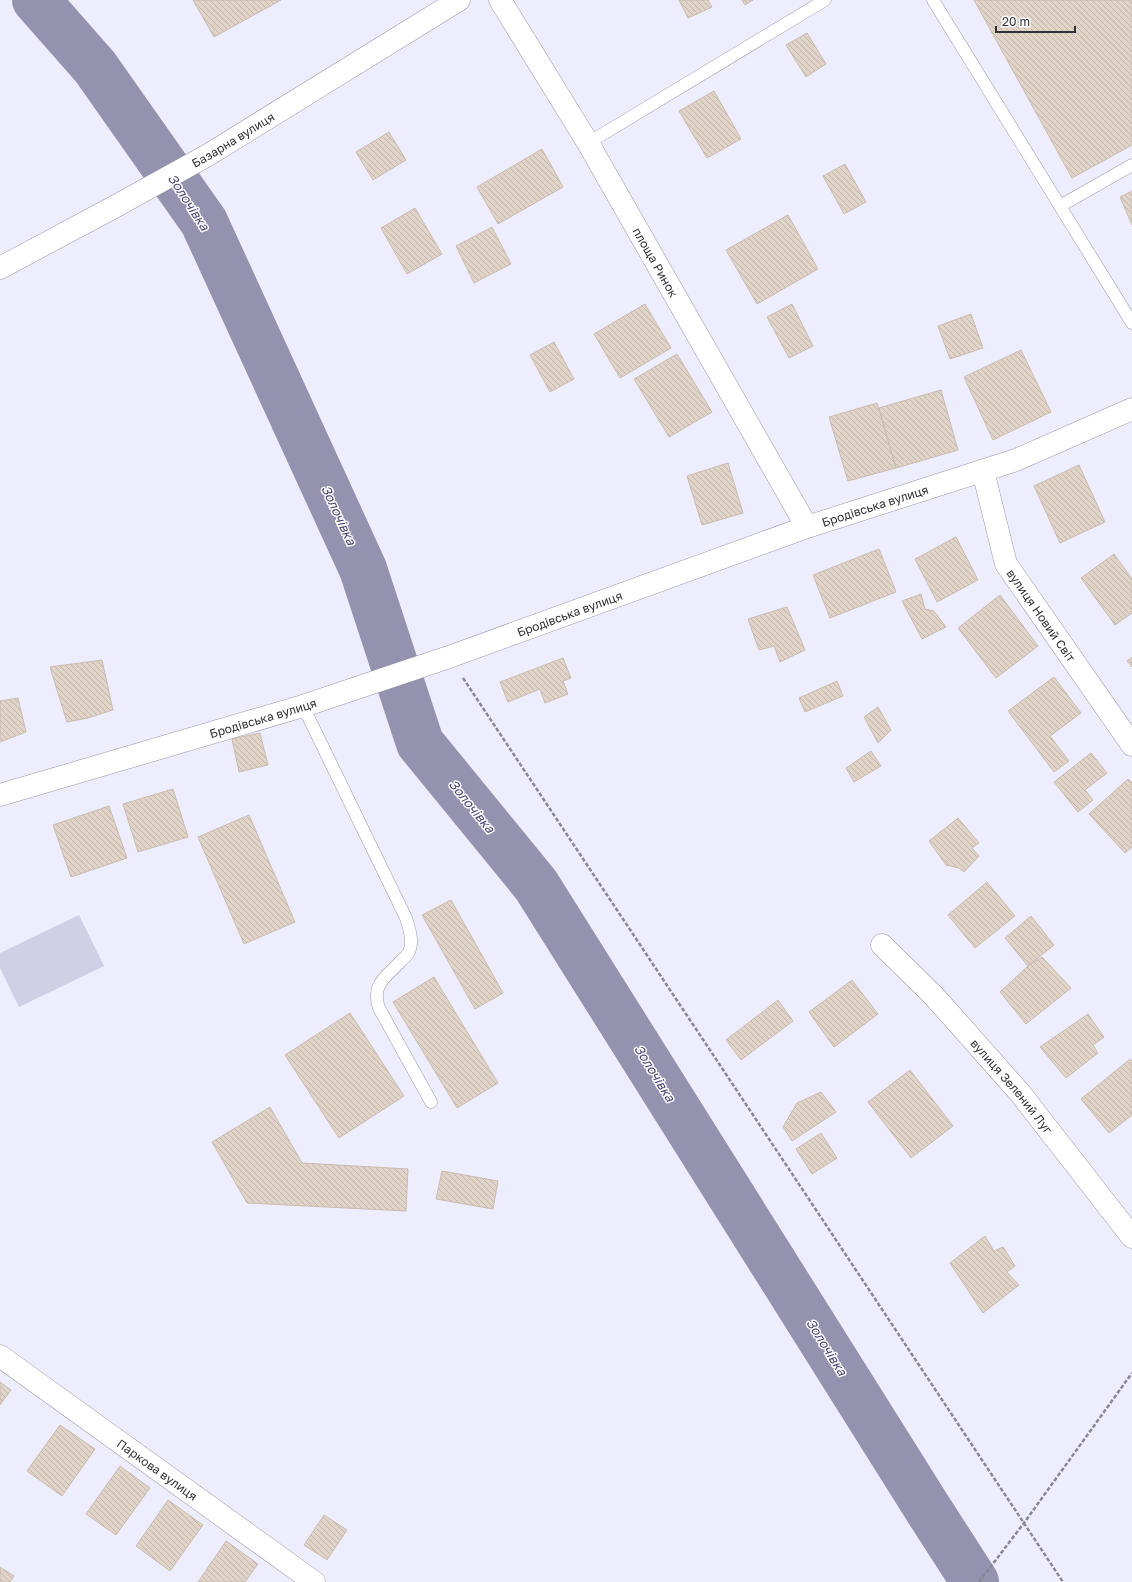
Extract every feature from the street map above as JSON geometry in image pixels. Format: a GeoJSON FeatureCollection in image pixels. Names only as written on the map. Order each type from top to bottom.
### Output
{"type":"FeatureCollection","features":[{"type":"Feature","properties":{"kind":"street","name":"Базарна вулиця"},"geometry":{"type":"LineString","coordinates":[[0,268],[208,155],[459,0]]}},
{"type":"Feature","properties":{"kind":"street","name":"площа Ринок"},"geometry":{"type":"LineString","coordinates":[[500,0],[588,143],[807,527]]}},
{"type":"Feature","properties":{"kind":"street","name":"Бродівська вулиця"},"geometry":{"type":"LineString","coordinates":[[0,795],[303,706],[450,657],[807,527],[1016,460],[1132,409]]}},
{"type":"Feature","properties":{"kind":"street","name":"вулиця Новий Світ"},"geometry":{"type":"LineString","coordinates":[[983,471],[1006,564],[1132,745]]}},
{"type":"Feature","properties":{"kind":"street","name":"вулиця Зелений Луг"},"geometry":{"type":"LineString","coordinates":[[882,945],[934,996],[1020,1093],[1132,1237]]}},
{"type":"Feature","properties":{"kind":"street","name":"Паркова вулиця"},"geometry":{"type":"LineString","coordinates":[[0,1356],[314,1582]]}},
{"type":"Feature","properties":{"kind":"lane"},"geometry":{"type":"LineString","coordinates":[[588,143],[825,0]]}},
{"type":"Feature","properties":{"kind":"lane"},"geometry":{"type":"LineString","coordinates":[[937,1],[1132,323]]}},
{"type":"Feature","properties":{"kind":"lane"},"geometry":{"type":"LineString","coordinates":[[1060,206],[1132,165]]}},
{"type":"Feature","properties":{"kind":"lane"},"geometry":{"type":"LineString","coordinates":[[303,706],[406,918],[411,942],[409,952],[382,981],[377,989],[376,998],[379,1008],[432,1102]]}},
{"type":"Feature","properties":{"kind":"path"},"geometry":{"type":"LineString","coordinates":[[450,657],[1063,1582]]}},
{"type":"Feature","properties":{"kind":"path"},"geometry":{"type":"LineString","coordinates":[[979,1582],[988,1572],[1132,1374]]}},
{"type":"Feature","properties":{"kind":"shaded area"},"geometry":{"type":"Polygon","coordinates":[[[79,915],[104,966],[19,1007],[0,968],[0,953],[79,915]]]}},
{"type":"Feature","properties":{"kind":"building"},"geometry":{"type":"Polygon","coordinates":[[[193,0],[281,0],[214,37],[193,0]]]}},
{"type":"Feature","properties":{"kind":"building"},"geometry":{"type":"Polygon","coordinates":[[[679,0],[708,0],[712,7],[688,18],[679,0]]]}},
{"type":"Feature","properties":{"kind":"building"},"geometry":{"type":"Polygon","coordinates":[[[742,0],[753,0],[745,5],[742,0]]]}},
{"type":"Feature","properties":{"kind":"building"},"geometry":{"type":"Polygon","coordinates":[[[974,0],[1132,0],[1132,145],[1072,178],[974,0]]]}},
{"type":"Feature","properties":{"kind":"building"},"geometry":{"type":"Polygon","coordinates":[[[807,33],[826,64],[806,77],[786,45],[807,33]]]}},
{"type":"Feature","properties":{"kind":"building"},"geometry":{"type":"Polygon","coordinates":[[[714,91],[741,139],[707,158],[679,111],[714,91]]]}},
{"type":"Feature","properties":{"kind":"building"},"geometry":{"type":"Polygon","coordinates":[[[389,132],[406,160],[373,180],[356,152],[389,132]]]}},
{"type":"Feature","properties":{"kind":"building"},"geometry":{"type":"Polygon","coordinates":[[[542,149],[563,187],[498,224],[477,187],[542,149]]]}},
{"type":"Feature","properties":{"kind":"building"},"geometry":{"type":"Polygon","coordinates":[[[845,164],[866,202],[844,214],[823,176],[845,164]]]}},
{"type":"Feature","properties":{"kind":"building"},"geometry":{"type":"Polygon","coordinates":[[[1132,191],[1132,225],[1120,197],[1132,191]]]}},
{"type":"Feature","properties":{"kind":"building"},"geometry":{"type":"Polygon","coordinates":[[[415,208],[442,254],[407,274],[381,228],[415,208]]]}},
{"type":"Feature","properties":{"kind":"building"},"geometry":{"type":"Polygon","coordinates":[[[788,215],[818,269],[757,304],[726,250],[788,215]]]}},
{"type":"Feature","properties":{"kind":"building"},"geometry":{"type":"Polygon","coordinates":[[[492,227],[511,264],[474,283],[456,246],[492,227]]]}},
{"type":"Feature","properties":{"kind":"building"},"geometry":{"type":"Polygon","coordinates":[[[645,304],[671,348],[620,378],[594,334],[645,304]]]}},
{"type":"Feature","properties":{"kind":"building"},"geometry":{"type":"Polygon","coordinates":[[[792,304],[813,346],[789,358],[767,317],[792,304]]]}},
{"type":"Feature","properties":{"kind":"building"},"geometry":{"type":"Polygon","coordinates":[[[971,314],[983,348],[950,359],[938,326],[971,314]]]}},
{"type":"Feature","properties":{"kind":"building"},"geometry":{"type":"Polygon","coordinates":[[[554,342],[574,379],[550,392],[530,355],[554,342]]]}},
{"type":"Feature","properties":{"kind":"building"},"geometry":{"type":"Polygon","coordinates":[[[1021,350],[1051,412],[993,440],[964,377],[1021,350]]]}},
{"type":"Feature","properties":{"kind":"building"},"geometry":{"type":"Polygon","coordinates":[[[677,354],[712,412],[669,437],[634,379],[677,354]]]}},
{"type":"Feature","properties":{"kind":"building"},"geometry":{"type":"Polygon","coordinates":[[[941,390],[958,450],[896,468],[879,408],[941,390]]]}},
{"type":"Feature","properties":{"kind":"building"},"geometry":{"type":"Polygon","coordinates":[[[877,403],[896,468],[848,481],[829,417],[877,403]]]}},
{"type":"Feature","properties":{"kind":"building"},"geometry":{"type":"Polygon","coordinates":[[[728,463],[743,513],[702,525],[687,476],[728,463]]]}},
{"type":"Feature","properties":{"kind":"building"},"geometry":{"type":"Polygon","coordinates":[[[1079,465],[1105,522],[1060,543],[1034,486],[1079,465]]]}},
{"type":"Feature","properties":{"kind":"building"},"geometry":{"type":"Polygon","coordinates":[[[956,537],[978,580],[937,602],[915,559],[956,537]]]}},
{"type":"Feature","properties":{"kind":"building"},"geometry":{"type":"Polygon","coordinates":[[[879,549],[896,592],[830,618],[813,575],[879,549]]]}},
{"type":"Feature","properties":{"kind":"building"},"geometry":{"type":"Polygon","coordinates":[[[1114,554],[1132,579],[1132,613],[1115,625],[1081,578],[1114,554]]]}},
{"type":"Feature","properties":{"kind":"building"},"geometry":{"type":"Polygon","coordinates":[[[921,594],[925,609],[934,611],[946,627],[922,639],[902,601],[921,594]]]}},
{"type":"Feature","properties":{"kind":"building"},"geometry":{"type":"Polygon","coordinates":[[[1000,595],[1038,646],[996,678],[958,628],[1000,595]]]}},
{"type":"Feature","properties":{"kind":"building"},"geometry":{"type":"Polygon","coordinates":[[[787,607],[805,650],[780,662],[774,646],[759,650],[748,619],[787,607]]]}},
{"type":"Feature","properties":{"kind":"building"},"geometry":{"type":"Polygon","coordinates":[[[1132,657],[1132,667],[1127,661],[1132,657]]]}},
{"type":"Feature","properties":{"kind":"building"},"geometry":{"type":"Polygon","coordinates":[[[563,658],[571,678],[563,681],[568,694],[545,703],[540,689],[508,702],[500,682],[563,658]]]}},
{"type":"Feature","properties":{"kind":"building"},"geometry":{"type":"Polygon","coordinates":[[[102,660],[113,710],[88,718],[67,722],[50,667],[102,660]]]}},
{"type":"Feature","properties":{"kind":"building"},"geometry":{"type":"Polygon","coordinates":[[[1054,677],[1081,713],[1050,736],[1069,761],[1054,772],[1008,711],[1054,677]]]}},
{"type":"Feature","properties":{"kind":"building"},"geometry":{"type":"Polygon","coordinates":[[[837,681],[843,696],[805,712],[799,698],[837,681]]]}},
{"type":"Feature","properties":{"kind":"building"},"geometry":{"type":"Polygon","coordinates":[[[18,698],[26,732],[0,742],[0,701],[18,698]]]}},
{"type":"Feature","properties":{"kind":"building"},"geometry":{"type":"Polygon","coordinates":[[[878,707],[891,730],[878,743],[864,717],[878,707]]]}},
{"type":"Feature","properties":{"kind":"building"},"geometry":{"type":"Polygon","coordinates":[[[260,733],[268,765],[239,772],[232,739],[260,733]]]}},
{"type":"Feature","properties":{"kind":"building"},"geometry":{"type":"Polygon","coordinates":[[[871,751],[881,766],[854,782],[846,768],[871,751]]]}},
{"type":"Feature","properties":{"kind":"building"},"geometry":{"type":"Polygon","coordinates":[[[1091,753],[1107,773],[1085,790],[1093,800],[1078,812],[1054,782],[1091,753]]]}},
{"type":"Feature","properties":{"kind":"building"},"geometry":{"type":"Polygon","coordinates":[[[1128,779],[1132,783],[1132,847],[1125,853],[1089,814],[1128,779]]]}},
{"type":"Feature","properties":{"kind":"building"},"geometry":{"type":"Polygon","coordinates":[[[173,789],[188,837],[138,852],[123,804],[173,789]]]}},
{"type":"Feature","properties":{"kind":"building"},"geometry":{"type":"Polygon","coordinates":[[[109,806],[127,858],[71,877],[53,825],[109,806]]]}},
{"type":"Feature","properties":{"kind":"building"},"geometry":{"type":"Polygon","coordinates":[[[249,815],[295,922],[244,944],[198,837],[249,815]]]}},
{"type":"Feature","properties":{"kind":"building"},"geometry":{"type":"Polygon","coordinates":[[[958,818],[979,843],[972,848],[979,856],[964,872],[959,868],[946,865],[929,841],[958,818]]]}},
{"type":"Feature","properties":{"kind":"building"},"geometry":{"type":"Polygon","coordinates":[[[987,882],[1015,916],[975,948],[948,915],[987,882]]]}},
{"type":"Feature","properties":{"kind":"building"},"geometry":{"type":"Polygon","coordinates":[[[451,900],[503,993],[475,1009],[422,915],[451,900]]]}},
{"type":"Feature","properties":{"kind":"building"},"geometry":{"type":"Polygon","coordinates":[[[1031,916],[1054,945],[1028,966],[1005,938],[1031,916]]]}},
{"type":"Feature","properties":{"kind":"building"},"geometry":{"type":"Polygon","coordinates":[[[1042,957],[1071,988],[1026,1024],[1000,992],[1028,966],[1042,957]]]}},
{"type":"Feature","properties":{"kind":"building"},"geometry":{"type":"Polygon","coordinates":[[[434,977],[498,1083],[457,1108],[393,1002],[434,977]]]}},
{"type":"Feature","properties":{"kind":"building"},"geometry":{"type":"Polygon","coordinates":[[[852,980],[878,1014],[834,1047],[809,1012],[852,980]]]}},
{"type":"Feature","properties":{"kind":"building"},"geometry":{"type":"Polygon","coordinates":[[[778,1000],[793,1021],[741,1060],[726,1040],[778,1000]]]}},
{"type":"Feature","properties":{"kind":"building"},"geometry":{"type":"Polygon","coordinates":[[[350,1013],[404,1096],[339,1138],[285,1055],[350,1013]]]}},
{"type":"Feature","properties":{"kind":"building"},"geometry":{"type":"Polygon","coordinates":[[[1088,1014],[1104,1037],[1093,1045],[1098,1053],[1066,1078],[1040,1047],[1088,1014]]]}},
{"type":"Feature","properties":{"kind":"building"},"geometry":{"type":"Polygon","coordinates":[[[1130,1059],[1132,1061],[1132,1115],[1109,1133],[1081,1099],[1130,1059]]]}},
{"type":"Feature","properties":{"kind":"building"},"geometry":{"type":"Polygon","coordinates":[[[910,1070],[953,1126],[911,1158],[868,1102],[910,1070]]]}},
{"type":"Feature","properties":{"kind":"building"},"geometry":{"type":"Polygon","coordinates":[[[821,1092],[836,1112],[792,1141],[783,1127],[797,1103],[821,1092]]]}},
{"type":"Feature","properties":{"kind":"building"},"geometry":{"type":"Polygon","coordinates":[[[270,1107],[302,1163],[408,1169],[406,1211],[247,1203],[212,1142],[270,1107]]]}},
{"type":"Feature","properties":{"kind":"building"},"geometry":{"type":"Polygon","coordinates":[[[821,1133],[837,1158],[812,1174],[796,1149],[821,1133]]]}},
{"type":"Feature","properties":{"kind":"building"},"geometry":{"type":"Polygon","coordinates":[[[442,1171],[498,1181],[493,1209],[436,1199],[442,1171]]]}},
{"type":"Feature","properties":{"kind":"building"},"geometry":{"type":"Polygon","coordinates":[[[985,1236],[994,1251],[1003,1247],[1015,1266],[1007,1272],[1019,1285],[983,1313],[950,1263],[985,1236]]]}},
{"type":"Feature","properties":{"kind":"building"},"geometry":{"type":"Polygon","coordinates":[[[0,1382],[11,1390],[0,1405],[0,1382]]]}},
{"type":"Feature","properties":{"kind":"building"},"geometry":{"type":"Polygon","coordinates":[[[60,1425],[95,1449],[62,1496],[27,1471],[60,1425]]]}},
{"type":"Feature","properties":{"kind":"building"},"geometry":{"type":"Polygon","coordinates":[[[120,1466],[150,1488],[116,1535],[86,1514],[120,1466]]]}},
{"type":"Feature","properties":{"kind":"building"},"geometry":{"type":"Polygon","coordinates":[[[168,1500],[203,1525],[170,1571],[136,1546],[168,1500]]]}},
{"type":"Feature","properties":{"kind":"building"},"geometry":{"type":"Polygon","coordinates":[[[324,1515],[347,1530],[327,1560],[304,1545],[324,1515]]]}},
{"type":"Feature","properties":{"kind":"building"},"geometry":{"type":"Polygon","coordinates":[[[226,1541],[258,1564],[245,1582],[198,1582],[226,1541]]]}},
{"type":"Feature","properties":{"kind":"building"},"geometry":{"type":"Polygon","coordinates":[[[0,1567],[14,1576],[10,1582],[0,1582],[0,1567]]]}},
{"type":"Feature","properties":{"kind":"waterway","name":"Золочівка"},"geometry":{"type":"LineString","coordinates":[[36,0],[95,67],[204,222],[363,569],[420,743],[536,885],[975,1582]]}}]}
